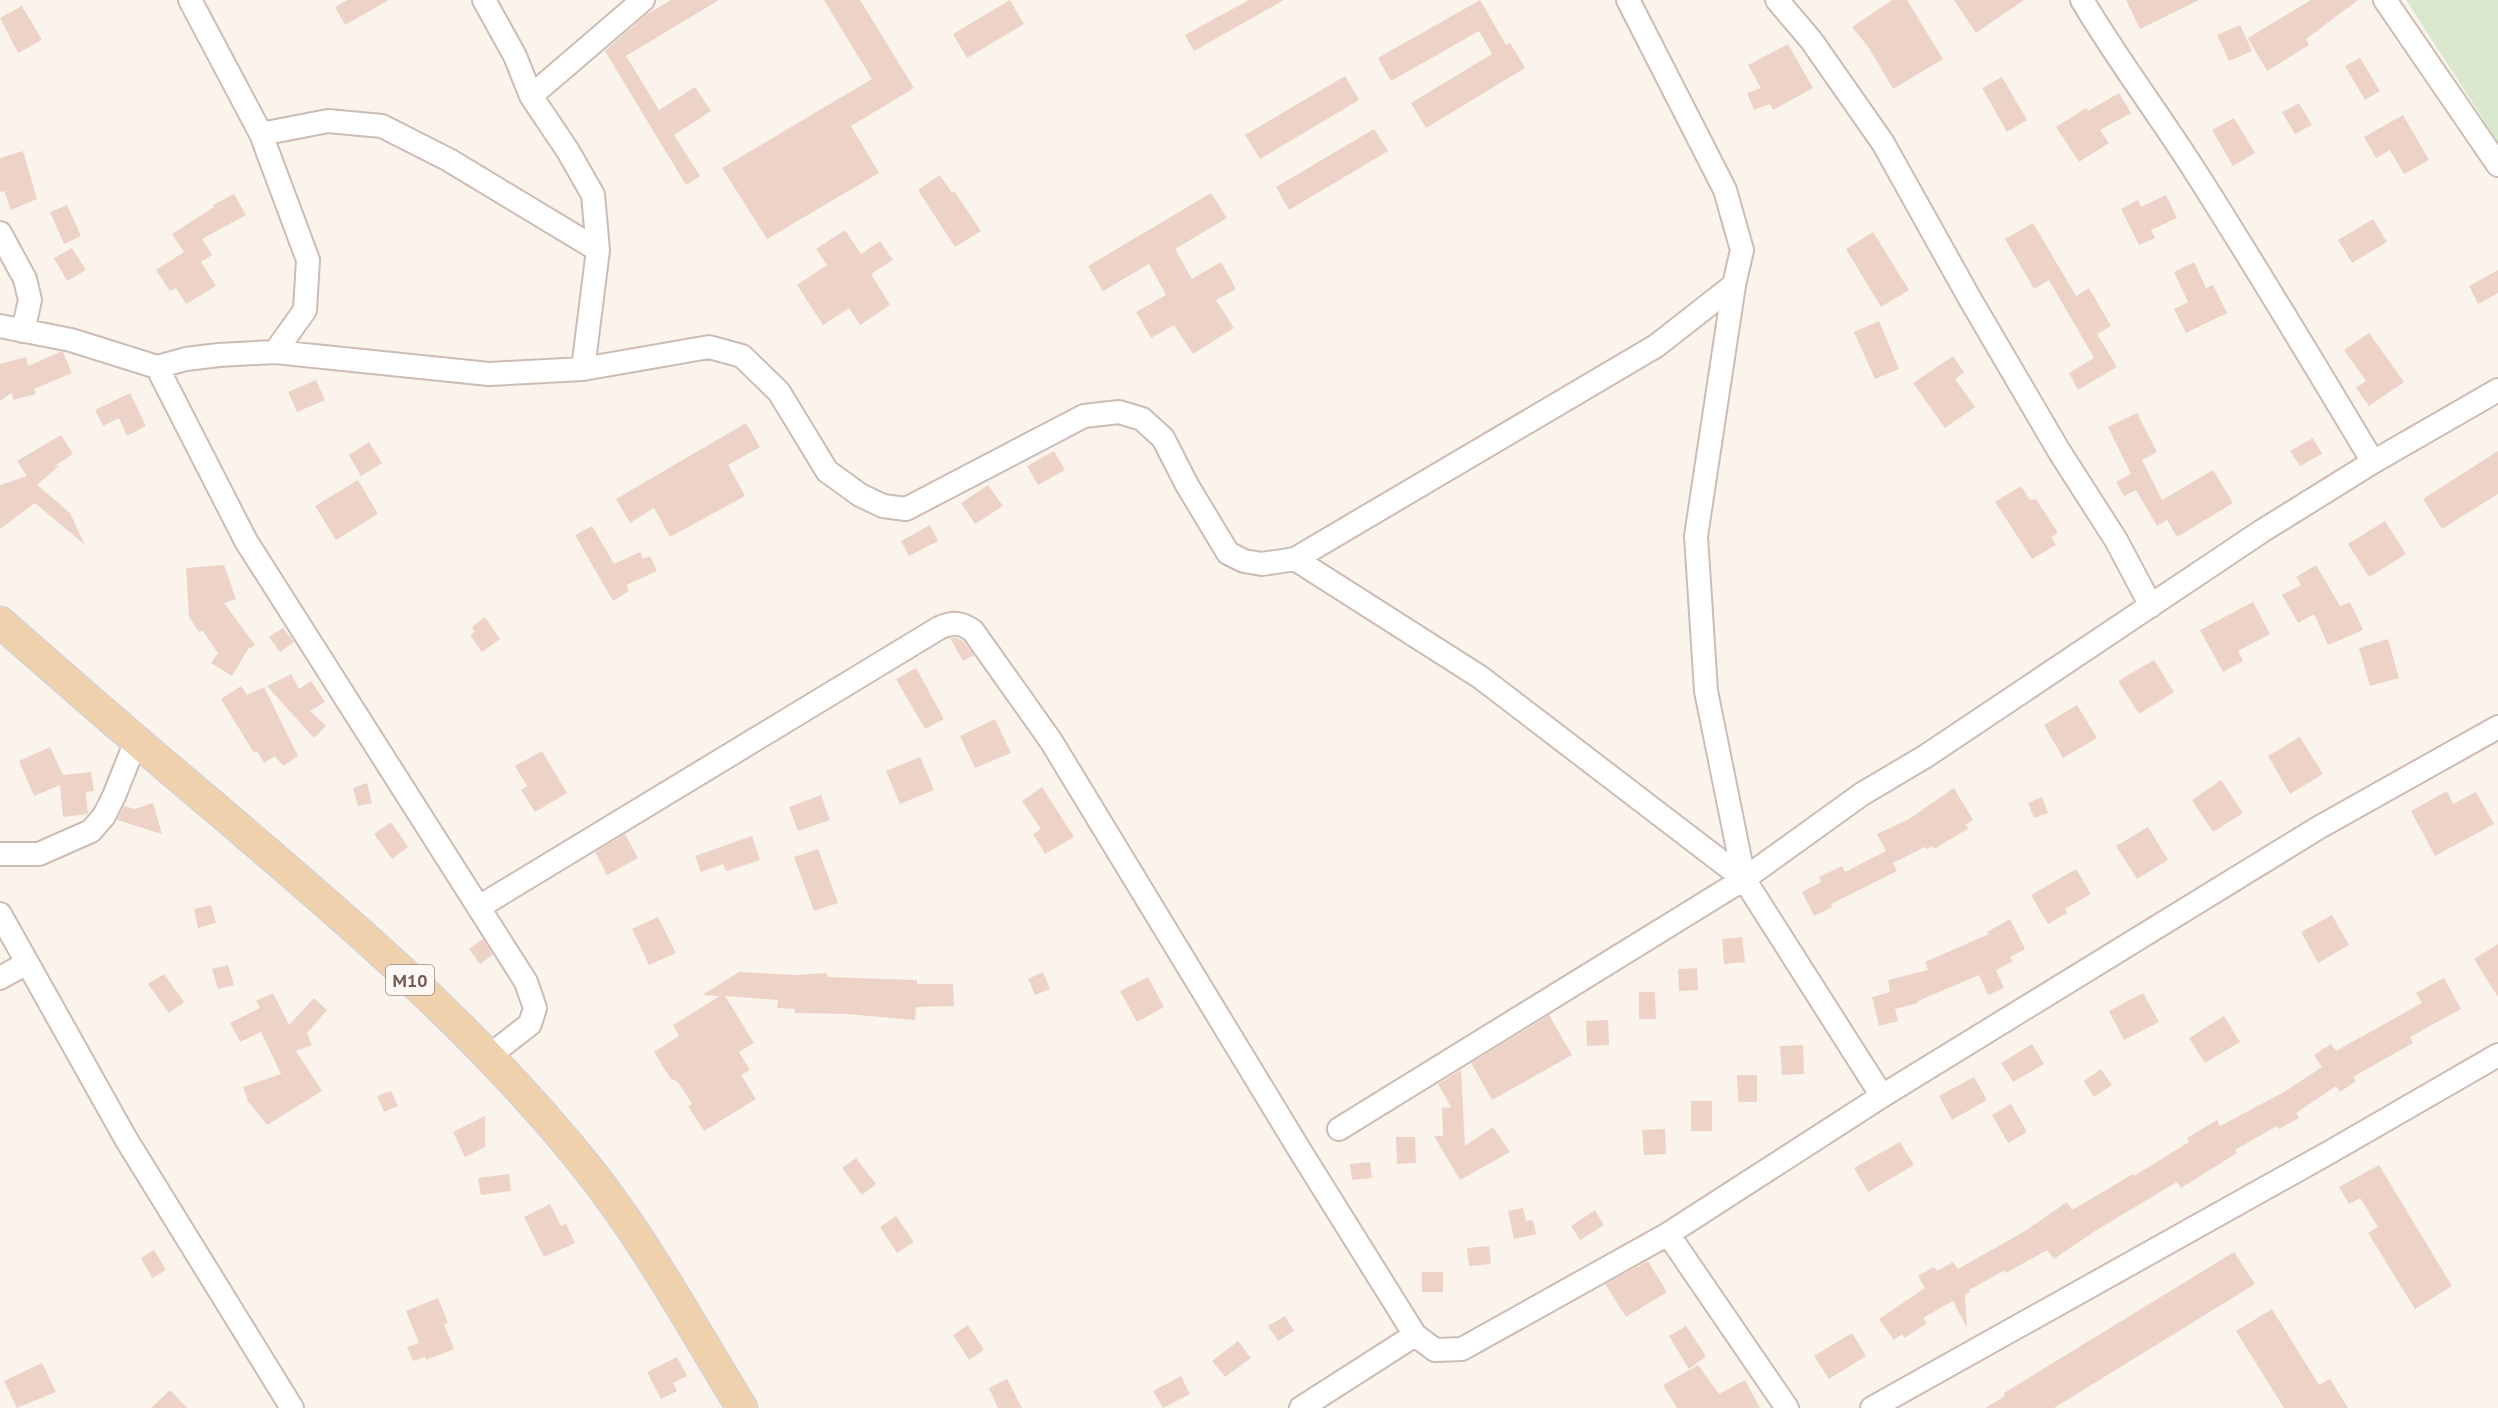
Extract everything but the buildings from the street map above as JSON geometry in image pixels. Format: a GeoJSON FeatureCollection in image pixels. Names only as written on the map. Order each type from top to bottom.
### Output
{"type":"FeatureCollection","features":[{"type":"Feature","properties":{"kind":"main road","name":"M10"},"geometry":{"type":"LineString","coordinates":[[0,622],[135,741],[345,918],[489,1056],[581,1160],[619,1209],[742,1408]]}},
{"type":"Feature","properties":{"kind":"street"},"geometry":{"type":"LineString","coordinates":[[190,0],[261,134],[308,260],[305,310],[274,352]]}},
{"type":"Feature","properties":{"kind":"street"},"geometry":{"type":"LineString","coordinates":[[484,0],[515,56],[531,96],[568,151],[593,195],[598,250],[583,369]]}},
{"type":"Feature","properties":{"kind":"street"},"geometry":{"type":"LineString","coordinates":[[531,96],[643,0]]}},
{"type":"Feature","properties":{"kind":"street"},"geometry":{"type":"LineString","coordinates":[[1628,0],[1725,190],[1742,250],[1734,285],[1696,536],[1706,691],[1744,879]]}},
{"type":"Feature","properties":{"kind":"street"},"geometry":{"type":"LineString","coordinates":[[1777,0],[1811,40],[1883,143],[1976,309],[2059,451],[2115,540],[2151,606]]}},
{"type":"Feature","properties":{"kind":"street"},"geometry":{"type":"LineString","coordinates":[[2082,0],[2105,40],[2193,168],[2251,259],[2373,462]]}},
{"type":"Feature","properties":{"kind":"street"},"geometry":{"type":"LineString","coordinates":[[2385,0],[2498,165]]}},
{"type":"Feature","properties":{"kind":"street"},"geometry":{"type":"LineString","coordinates":[[261,134],[328,121],[382,126],[448,160],[598,250]]}},
{"type":"Feature","properties":{"kind":"street"},"geometry":{"type":"LineString","coordinates":[[0,233],[26,279],[30,300],[23,331]]}},
{"type":"Feature","properties":{"kind":"street"},"geometry":{"type":"LineString","coordinates":[[0,326],[70,340],[157,367],[208,356],[274,352],[489,374],[583,369],[709,347],[742,356],[779,392],[827,471],[860,495],[883,506],[906,509],[1084,416],[1119,412],[1142,419],[1163,438],[1186,485],[1228,554],[1244,561],[1262,564],[1295,559],[1656,346],[1734,285]]}},
{"type":"Feature","properties":{"kind":"street"},"geometry":{"type":"LineString","coordinates":[[157,367],[246,541],[526,982],[535,1008],[530,1024],[489,1056]]}},
{"type":"Feature","properties":{"kind":"street"},"geometry":{"type":"LineString","coordinates":[[1339,1129],[1744,879],[1862,794],[1926,756],[2262,531],[2373,462],[2498,390]]}},
{"type":"Feature","properties":{"kind":"street"},"geometry":{"type":"LineString","coordinates":[[1295,559],[1480,677],[1744,879],[1882,1096]]}},
{"type":"Feature","properties":{"kind":"street"},"geometry":{"type":"LineString","coordinates":[[479,907],[939,627],[962,623],[973,631],[1051,741],[1415,1335],[1435,1350],[1462,1349],[1668,1234],[1882,1096],[2318,828],[2498,727]]}},
{"type":"Feature","properties":{"kind":"street"},"geometry":{"type":"LineString","coordinates":[[0,854],[39,854],[91,831],[104,816],[114,796],[135,741]]}},
{"type":"Feature","properties":{"kind":"street"},"geometry":{"type":"LineString","coordinates":[[0,914],[126,1139],[292,1408]]}},
{"type":"Feature","properties":{"kind":"street"},"geometry":{"type":"LineString","coordinates":[[0,978],[27,963]]}},
{"type":"Feature","properties":{"kind":"street"},"geometry":{"type":"LineString","coordinates":[[1872,1408],[2319,1158],[2498,1054]]}},
{"type":"Feature","properties":{"kind":"street"},"geometry":{"type":"LineString","coordinates":[[1668,1234],[1787,1408]]}},
{"type":"Feature","properties":{"kind":"street"},"geometry":{"type":"LineString","coordinates":[[1301,1408],[1415,1335]]}},
{"type":"Feature","properties":{"kind":"green space"},"geometry":{"type":"Polygon","coordinates":[[[2406,0],[2498,0],[2498,142],[2406,0]]]}}]}
